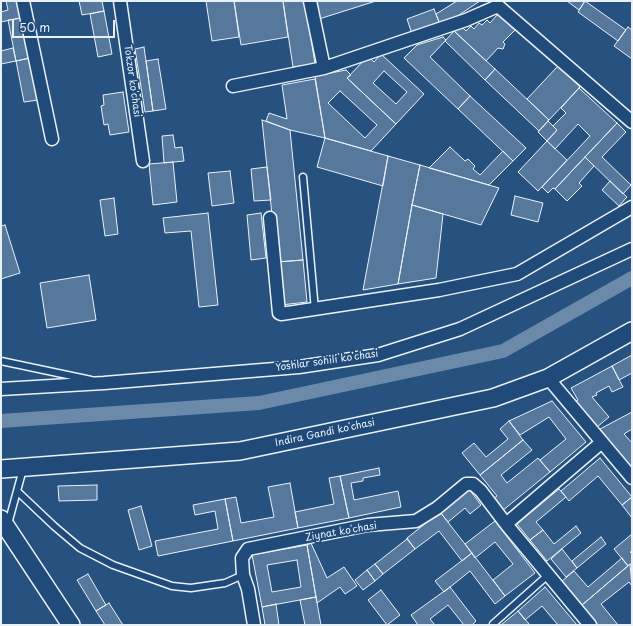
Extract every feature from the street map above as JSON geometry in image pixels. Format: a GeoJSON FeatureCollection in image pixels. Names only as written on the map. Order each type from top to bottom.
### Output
{"type":"FeatureCollection","features":[{"type":"Feature","properties":{"kind":"street"},"geometry":{"type":"LineString","coordinates":[[23,1],[52,140]]}},
{"type":"Feature","properties":{"kind":"street","name":"Tokzor koʻchasi"},"geometry":{"type":"LineString","coordinates":[[120,1],[143,161]]}},
{"type":"Feature","properties":{"kind":"street"},"geometry":{"type":"LineString","coordinates":[[310,1],[324,68]]}},
{"type":"Feature","properties":{"kind":"street"},"geometry":{"type":"LineString","coordinates":[[233,86],[324,68],[466,20],[495,4],[632,122]]}},
{"type":"Feature","properties":{"kind":"street"},"geometry":{"type":"LineString","coordinates":[[270,218],[279,313],[315,310],[439,290],[517,274],[632,207]]}},
{"type":"Feature","properties":{"kind":"street","name":"Yoshlar sohili koʻchasi"},"geometry":{"type":"LineString","coordinates":[[1,389],[104,383],[299,367],[378,355],[460,329],[632,249]]}},
{"type":"Feature","properties":{"kind":"street","name":"Indira Gandi koʻchasi"},"geometry":{"type":"LineString","coordinates":[[1,469],[240,451],[494,398],[548,378],[632,331]]}},
{"type":"Feature","properties":{"kind":"street"},"geometry":{"type":"LineString","coordinates":[[548,378],[632,478]]}},
{"type":"Feature","properties":{"kind":"street"},"geometry":{"type":"LineString","coordinates":[[506,524],[602,442]]}},
{"type":"Feature","properties":{"kind":"street","name":"Ziynat koʻchasi"},"geometry":{"type":"LineString","coordinates":[[254,625],[248,589],[243,575],[242,558],[248,549],[368,525],[416,522],[437,508],[466,484],[473,484],[481,491],[506,524],[590,625]]}},
{"type":"Feature","properties":{"kind":"street"},"geometry":{"type":"LineString","coordinates":[[4,523],[71,625]]}},
{"type":"Feature","properties":{"kind":"lane"},"geometry":{"type":"LineString","coordinates":[[303,177],[315,310]]}},
{"type":"Feature","properties":{"kind":"lane"},"geometry":{"type":"LineString","coordinates":[[1,361],[104,383]]}},
{"type":"Feature","properties":{"kind":"lane"},"geometry":{"type":"LineString","coordinates":[[4,523],[17,491],[23,467]]}},
{"type":"Feature","properties":{"kind":"lane"},"geometry":{"type":"LineString","coordinates":[[17,491],[80,548],[113,565],[172,586],[191,588],[224,583],[243,575]]}},
{"type":"Feature","properties":{"kind":"lane"},"geometry":{"type":"LineString","coordinates":[[493,624],[548,575]]}},
{"type":"Feature","properties":{"kind":"building"},"geometry":{"type":"Polygon","coordinates":[[[6,1],[17,1],[20,18],[1,22],[1,12],[8,10],[6,1]]]}},
{"type":"Feature","properties":{"kind":"building"},"geometry":{"type":"Polygon","coordinates":[[[79,1],[102,1],[104,11],[82,15],[79,1]]]}},
{"type":"Feature","properties":{"kind":"building"},"geometry":{"type":"Polygon","coordinates":[[[206,1],[234,1],[239,37],[212,41],[206,1]]]}},
{"type":"Feature","properties":{"kind":"building"},"geometry":{"type":"Polygon","coordinates":[[[234,1],[283,1],[288,37],[241,45],[234,1]]]}},
{"type":"Feature","properties":{"kind":"building"},"geometry":{"type":"Polygon","coordinates":[[[283,1],[305,1],[315,64],[293,67],[283,1]]]}},
{"type":"Feature","properties":{"kind":"building"},"geometry":{"type":"Polygon","coordinates":[[[314,1],[376,1],[319,19],[314,1]]]}},
{"type":"Feature","properties":{"kind":"building"},"geometry":{"type":"Polygon","coordinates":[[[457,1],[480,1],[441,27],[436,14],[457,1]]]}},
{"type":"Feature","properties":{"kind":"building"},"geometry":{"type":"Polygon","coordinates":[[[567,1],[585,1],[579,10],[567,1]]]}},
{"type":"Feature","properties":{"kind":"building"},"geometry":{"type":"Polygon","coordinates":[[[585,1],[626,30],[618,41],[578,12],[585,1]]]}},
{"type":"Feature","properties":{"kind":"building"},"geometry":{"type":"Polygon","coordinates":[[[434,9],[441,27],[413,37],[407,19],[434,9]]]}},
{"type":"Feature","properties":{"kind":"building"},"geometry":{"type":"Polygon","coordinates":[[[104,11],[112,54],[98,57],[90,14],[104,11]]]}},
{"type":"Feature","properties":{"kind":"building"},"geometry":{"type":"Polygon","coordinates":[[[498,14],[515,30],[503,42],[505,44],[503,49],[498,48],[486,61],[454,31],[460,25],[466,31],[471,26],[474,29],[479,23],[482,25],[487,20],[490,23],[498,14]]]}},
{"type":"Feature","properties":{"kind":"building"},"geometry":{"type":"Polygon","coordinates":[[[22,18],[30,58],[16,61],[8,20],[22,18]]]}},
{"type":"Feature","properties":{"kind":"building"},"geometry":{"type":"Polygon","coordinates":[[[628,27],[632,30],[632,59],[614,46],[628,27]]]}},
{"type":"Feature","properties":{"kind":"building"},"geometry":{"type":"Polygon","coordinates":[[[454,31],[495,69],[485,80],[445,41],[454,31]]]}},
{"type":"Feature","properties":{"kind":"building"},"geometry":{"type":"Polygon","coordinates":[[[443,37],[446,40],[430,57],[470,96],[458,109],[404,58],[417,45],[443,37]]]}},
{"type":"Feature","properties":{"kind":"building"},"geometry":{"type":"Polygon","coordinates":[[[144,47],[153,111],[145,112],[135,49],[144,47]]]}},
{"type":"Feature","properties":{"kind":"building"},"geometry":{"type":"Polygon","coordinates":[[[13,48],[16,61],[1,64],[1,51],[13,48]]]}},
{"type":"Feature","properties":{"kind":"building"},"geometry":{"type":"Polygon","coordinates":[[[381,54],[424,94],[396,124],[347,78],[368,56],[374,62],[381,54]],[[384,71],[373,83],[396,104],[407,92],[384,71]]]}},
{"type":"Feature","properties":{"kind":"building"},"geometry":{"type":"Polygon","coordinates":[[[30,58],[38,100],[24,102],[16,61],[30,58]]]}},
{"type":"Feature","properties":{"kind":"building"},"geometry":{"type":"Polygon","coordinates":[[[158,59],[166,109],[153,111],[146,61],[158,59]]]}},
{"type":"Feature","properties":{"kind":"building"},"geometry":{"type":"Polygon","coordinates":[[[558,66],[580,87],[549,120],[527,99],[558,66]]]}},
{"type":"Feature","properties":{"kind":"building"},"geometry":{"type":"Polygon","coordinates":[[[495,69],[549,120],[539,131],[485,80],[495,69]]]}},
{"type":"Feature","properties":{"kind":"building"},"geometry":{"type":"Polygon","coordinates":[[[346,70],[351,75],[347,78],[396,124],[371,151],[325,138],[315,76],[346,70]],[[340,91],[328,103],[365,138],[377,125],[340,91]]]}},
{"type":"Feature","properties":{"kind":"building"},"geometry":{"type":"Polygon","coordinates":[[[315,79],[325,138],[290,130],[266,121],[269,113],[287,119],[282,85],[315,79]]]}},
{"type":"Feature","properties":{"kind":"building"},"geometry":{"type":"Polygon","coordinates":[[[579,88],[617,123],[555,189],[553,188],[548,193],[542,187],[590,136],[578,124],[555,149],[547,141],[557,130],[553,126],[566,113],[561,108],[579,88]]]}},
{"type":"Feature","properties":{"kind":"building"},"geometry":{"type":"Polygon","coordinates":[[[123,92],[129,132],[110,135],[108,124],[104,125],[101,106],[104,105],[103,95],[123,92]]]}},
{"type":"Feature","properties":{"kind":"building"},"geometry":{"type":"Polygon","coordinates":[[[470,96],[526,148],[513,161],[458,109],[470,96]]]}},
{"type":"Feature","properties":{"kind":"building"},"geometry":{"type":"Polygon","coordinates":[[[262,120],[290,130],[303,260],[277,262],[262,120]]]}},
{"type":"Feature","properties":{"kind":"building"},"geometry":{"type":"Polygon","coordinates":[[[548,121],[557,130],[547,141],[538,132],[548,121]]]}},
{"type":"Feature","properties":{"kind":"building"},"geometry":{"type":"Polygon","coordinates":[[[617,123],[626,132],[602,157],[631,185],[623,194],[585,157],[617,123]]]}},
{"type":"Feature","properties":{"kind":"building"},"geometry":{"type":"Polygon","coordinates":[[[173,135],[175,148],[182,147],[184,161],[164,163],[162,136],[173,135]]]}},
{"type":"Feature","properties":{"kind":"building"},"geometry":{"type":"Polygon","coordinates":[[[325,138],[388,156],[383,186],[317,167],[325,138]]]}},
{"type":"Feature","properties":{"kind":"building"},"geometry":{"type":"Polygon","coordinates":[[[547,141],[567,160],[538,191],[518,172],[547,141]]]}},
{"type":"Feature","properties":{"kind":"building"},"geometry":{"type":"Polygon","coordinates":[[[450,147],[465,161],[468,159],[475,166],[473,169],[480,175],[503,151],[513,161],[489,185],[429,168],[450,147]]]}},
{"type":"Feature","properties":{"kind":"building"},"geometry":{"type":"Polygon","coordinates":[[[388,156],[420,165],[398,284],[363,290],[388,156]]]}},
{"type":"Feature","properties":{"kind":"building"},"geometry":{"type":"Polygon","coordinates":[[[585,157],[594,166],[579,183],[582,186],[567,201],[555,189],[585,157]]]}},
{"type":"Feature","properties":{"kind":"building"},"geometry":{"type":"Polygon","coordinates":[[[173,162],[177,202],[153,205],[149,164],[173,162]]]}},
{"type":"Feature","properties":{"kind":"building"},"geometry":{"type":"Polygon","coordinates":[[[420,165],[499,188],[481,225],[412,205],[420,165]]]}},
{"type":"Feature","properties":{"kind":"building"},"geometry":{"type":"Polygon","coordinates":[[[267,167],[271,200],[254,201],[251,169],[267,167]]]}},
{"type":"Feature","properties":{"kind":"building"},"geometry":{"type":"Polygon","coordinates":[[[230,171],[234,203],[212,206],[208,173],[230,171]]]}},
{"type":"Feature","properties":{"kind":"building"},"geometry":{"type":"Polygon","coordinates":[[[610,181],[627,197],[619,206],[602,190],[610,181]]]}},
{"type":"Feature","properties":{"kind":"building"},"geometry":{"type":"Polygon","coordinates":[[[515,196],[543,203],[538,222],[511,215],[515,196]]]}},
{"type":"Feature","properties":{"kind":"building"},"geometry":{"type":"Polygon","coordinates":[[[114,198],[118,234],[105,236],[100,200],[114,198]]]}},
{"type":"Feature","properties":{"kind":"building"},"geometry":{"type":"Polygon","coordinates":[[[412,205],[443,214],[436,278],[398,284],[412,205]]]}},
{"type":"Feature","properties":{"kind":"building"},"geometry":{"type":"Polygon","coordinates":[[[208,213],[218,305],[199,307],[191,231],[165,233],[163,218],[208,213]]]}},
{"type":"Feature","properties":{"kind":"building"},"geometry":{"type":"Polygon","coordinates":[[[261,213],[266,258],[251,260],[247,215],[261,213]]]}},
{"type":"Feature","properties":{"kind":"building"},"geometry":{"type":"Polygon","coordinates":[[[5,225],[20,273],[1,279],[1,226],[5,225]]]}},
{"type":"Feature","properties":{"kind":"building"},"geometry":{"type":"Polygon","coordinates":[[[303,260],[307,302],[281,305],[277,262],[303,260]]]}},
{"type":"Feature","properties":{"kind":"building"},"geometry":{"type":"Polygon","coordinates":[[[89,275],[96,320],[47,328],[40,283],[89,275]]]}},
{"type":"Feature","properties":{"kind":"building"},"geometry":{"type":"Polygon","coordinates":[[[632,355],[632,373],[619,380],[612,366],[632,355]]]}},
{"type":"Feature","properties":{"kind":"building"},"geometry":{"type":"Polygon","coordinates":[[[612,366],[623,387],[612,392],[609,386],[592,397],[609,417],[597,427],[575,402],[578,400],[571,388],[612,366]]]}},
{"type":"Feature","properties":{"kind":"building"},"geometry":{"type":"Polygon","coordinates":[[[552,401],[586,442],[550,472],[540,460],[566,439],[549,417],[520,435],[509,421],[552,401]]]}},
{"type":"Feature","properties":{"kind":"building"},"geometry":{"type":"Polygon","coordinates":[[[632,412],[632,429],[624,434],[632,443],[632,468],[600,429],[632,412]]]}},
{"type":"Feature","properties":{"kind":"building"},"geometry":{"type":"Polygon","coordinates":[[[509,421],[523,440],[480,475],[462,453],[474,443],[486,457],[508,439],[500,429],[509,421]]]}},
{"type":"Feature","properties":{"kind":"building"},"geometry":{"type":"Polygon","coordinates":[[[523,440],[532,450],[501,475],[507,483],[538,458],[550,472],[502,511],[493,499],[497,496],[480,475],[523,440]]]}},
{"type":"Feature","properties":{"kind":"building"},"geometry":{"type":"Polygon","coordinates":[[[600,458],[632,497],[622,505],[598,476],[569,501],[561,491],[600,458]]]}},
{"type":"Feature","properties":{"kind":"building"},"geometry":{"type":"Polygon","coordinates":[[[379,468],[380,475],[363,478],[363,481],[351,483],[354,500],[398,491],[401,507],[349,518],[340,476],[379,468]]]}},
{"type":"Feature","properties":{"kind":"building"},"geometry":{"type":"Polygon","coordinates":[[[340,476],[349,518],[298,528],[295,512],[334,504],[329,478],[340,476]]]}},
{"type":"Feature","properties":{"kind":"building"},"geometry":{"type":"Polygon","coordinates":[[[290,483],[298,528],[233,541],[225,499],[236,497],[241,523],[274,517],[268,487],[290,483]]]}},
{"type":"Feature","properties":{"kind":"building"},"geometry":{"type":"Polygon","coordinates":[[[97,485],[97,500],[59,501],[58,486],[97,485]]]}},
{"type":"Feature","properties":{"kind":"building"},"geometry":{"type":"Polygon","coordinates":[[[469,489],[481,505],[470,514],[465,508],[448,522],[440,512],[469,489]]]}},
{"type":"Feature","properties":{"kind":"building"},"geometry":{"type":"Polygon","coordinates":[[[559,489],[566,497],[536,522],[543,530],[530,540],[517,524],[559,489]]]}},
{"type":"Feature","properties":{"kind":"building"},"geometry":{"type":"Polygon","coordinates":[[[632,497],[632,518],[622,505],[632,497]]]}},
{"type":"Feature","properties":{"kind":"building"},"geometry":{"type":"Polygon","coordinates":[[[225,499],[233,541],[158,556],[155,541],[218,529],[215,511],[195,515],[193,505],[225,499]]]}},
{"type":"Feature","properties":{"kind":"building"},"geometry":{"type":"Polygon","coordinates":[[[141,506],[152,546],[139,550],[128,510],[141,506]]]}},
{"type":"Feature","properties":{"kind":"building"},"geometry":{"type":"Polygon","coordinates":[[[440,512],[472,553],[462,561],[439,531],[415,549],[407,538],[440,512]]]}},
{"type":"Feature","properties":{"kind":"building"},"geometry":{"type":"Polygon","coordinates":[[[495,521],[535,573],[505,596],[493,580],[513,564],[495,542],[475,558],[465,544],[495,521]]]}},
{"type":"Feature","properties":{"kind":"building"},"geometry":{"type":"Polygon","coordinates":[[[576,526],[581,533],[547,561],[530,540],[543,530],[554,544],[576,526]]]}},
{"type":"Feature","properties":{"kind":"building"},"geometry":{"type":"Polygon","coordinates":[[[632,534],[632,551],[630,552],[632,554],[632,566],[630,564],[628,566],[614,549],[632,534]]]}},
{"type":"Feature","properties":{"kind":"building"},"geometry":{"type":"Polygon","coordinates":[[[601,537],[606,544],[577,568],[572,561],[601,537]]]}},
{"type":"Feature","properties":{"kind":"building"},"geometry":{"type":"Polygon","coordinates":[[[407,539],[415,549],[383,574],[375,564],[407,539]]]}},
{"type":"Feature","properties":{"kind":"building"},"geometry":{"type":"Polygon","coordinates":[[[311,543],[327,578],[344,567],[357,586],[345,594],[340,587],[317,603],[307,545],[311,543]]]}},
{"type":"Feature","properties":{"kind":"building"},"geometry":{"type":"Polygon","coordinates":[[[307,545],[316,597],[262,607],[252,555],[307,545]],[[297,560],[267,565],[272,592],[301,587],[297,560]]]}},
{"type":"Feature","properties":{"kind":"building"},"geometry":{"type":"Polygon","coordinates":[[[562,549],[577,568],[566,577],[551,559],[562,549]]]}},
{"type":"Feature","properties":{"kind":"building"},"geometry":{"type":"Polygon","coordinates":[[[472,553],[505,596],[495,604],[470,571],[444,592],[435,581],[472,553]]]}},
{"type":"Feature","properties":{"kind":"building"},"geometry":{"type":"Polygon","coordinates":[[[622,558],[628,566],[582,605],[562,581],[574,571],[588,587],[622,558]]]}},
{"type":"Feature","properties":{"kind":"building"},"geometry":{"type":"Polygon","coordinates":[[[375,564],[383,574],[375,581],[367,570],[375,564]]]}},
{"type":"Feature","properties":{"kind":"building"},"geometry":{"type":"Polygon","coordinates":[[[630,564],[632,586],[629,582],[601,604],[618,625],[598,625],[582,605],[630,564]]]}},
{"type":"Feature","properties":{"kind":"building"},"geometry":{"type":"Polygon","coordinates":[[[367,570],[375,581],[363,590],[355,580],[367,570]]]}},
{"type":"Feature","properties":{"kind":"building"},"geometry":{"type":"Polygon","coordinates":[[[88,574],[106,605],[96,611],[77,580],[88,574]]]}},
{"type":"Feature","properties":{"kind":"building"},"geometry":{"type":"Polygon","coordinates":[[[450,587],[476,621],[472,625],[464,625],[448,605],[430,619],[435,625],[418,625],[411,615],[450,587]]]}},
{"type":"Feature","properties":{"kind":"building"},"geometry":{"type":"Polygon","coordinates":[[[545,587],[577,625],[558,625],[542,606],[525,620],[518,611],[545,587]]]}},
{"type":"Feature","properties":{"kind":"building"},"geometry":{"type":"Polygon","coordinates":[[[381,590],[400,615],[387,625],[368,600],[381,590]]]}},
{"type":"Feature","properties":{"kind":"building"},"geometry":{"type":"Polygon","coordinates":[[[316,597],[321,625],[305,625],[300,600],[316,597]]]}},
{"type":"Feature","properties":{"kind":"building"},"geometry":{"type":"Polygon","coordinates":[[[109,603],[123,625],[105,625],[96,611],[109,603]]]}},
{"type":"Feature","properties":{"kind":"building"},"geometry":{"type":"Polygon","coordinates":[[[276,604],[279,625],[265,625],[262,607],[276,604]]]}},
{"type":"Feature","properties":{"kind":"building"},"geometry":{"type":"Polygon","coordinates":[[[518,611],[530,625],[501,625],[518,611]]]}},
{"type":"Feature","properties":{"kind":"waterway"},"geometry":{"type":"LineString","coordinates":[[1,421],[259,403],[503,351],[632,278]]}}]}
